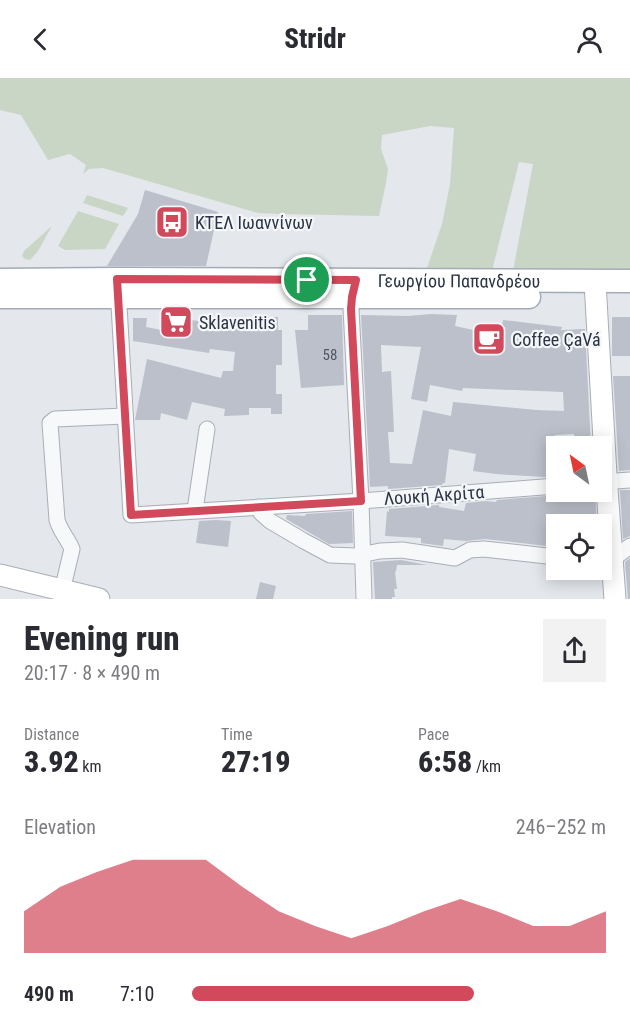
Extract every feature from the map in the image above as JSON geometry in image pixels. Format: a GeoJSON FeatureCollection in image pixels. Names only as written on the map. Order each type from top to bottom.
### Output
{"type":"FeatureCollection","features":[{"type":"Feature","properties":{"kind":"main road","name":"Γεωργίου Παπανδρέου"},"geometry":{"type":"LineString","coordinates":[[0,280],[118,288],[595,289],[630,297]]}},
{"type":"Feature","properties":{"kind":"main road","name":"Γεωργίου Παπανδρέου"},"geometry":{"type":"LineString","coordinates":[[595,289],[630,281]]}},
{"type":"Feature","properties":{"kind":"main road","name":"Γεωργίου Παπανδρέου"},"geometry":{"type":"LineString","coordinates":[[0,297],[118,288]]}},
{"type":"Feature","properties":{"kind":"street"},"geometry":{"type":"LineString","coordinates":[[62,591],[72,549],[58,526],[50,423],[55,419],[125,416],[118,288]]}},
{"type":"Feature","properties":{"kind":"street"},"geometry":{"type":"LineString","coordinates":[[354,288],[364,599]]}},
{"type":"Feature","properties":{"kind":"street"},"geometry":{"type":"LineString","coordinates":[[595,289],[602,436]]}},
{"type":"Feature","properties":{"kind":"street","name":"Λουκή Ακρίτα"},"geometry":{"type":"LineString","coordinates":[[125,416],[131,515],[546,487]]}},
{"type":"Feature","properties":{"kind":"street"},"geometry":{"type":"LineString","coordinates":[[195,510],[207,429]]}},
{"type":"Feature","properties":{"kind":"street"},"geometry":{"type":"LineString","coordinates":[[612,481],[630,480]]}},
{"type":"Feature","properties":{"kind":"street"},"geometry":{"type":"LineString","coordinates":[[607,502],[615,555],[615,599]]}},
{"type":"Feature","properties":{"kind":"street"},"geometry":{"type":"LineString","coordinates":[[259,507],[261,513],[270,520],[325,553],[350,556],[402,550],[454,558],[470,550],[484,549],[546,556]]}},
{"type":"Feature","properties":{"kind":"street"},"geometry":{"type":"LineString","coordinates":[[0,575],[91,598]]}},
{"type":"Feature","properties":{"kind":"green space"},"geometry":{"type":"Polygon","coordinates":[[[0,78],[630,78],[630,270],[513,271],[533,164],[519,162],[492,271],[427,268],[442,224],[450,184],[454,128],[430,126],[382,135],[381,149],[388,169],[379,216],[258,213],[103,168],[89,169],[83,174],[86,165],[70,154],[48,160],[21,115],[0,110],[0,78]]]}},
{"type":"Feature","properties":{"kind":"green space"},"geometry":{"type":"Polygon","coordinates":[[[87,195],[128,208],[123,216],[83,203],[87,195]]]}},
{"type":"Feature","properties":{"kind":"green space"},"geometry":{"type":"Polygon","coordinates":[[[78,211],[119,224],[105,249],[65,250],[58,246],[78,211]]]}},
{"type":"Feature","properties":{"kind":"green space"},"geometry":{"type":"Polygon","coordinates":[[[52,226],[38,251],[30,260],[25,259],[22,256],[24,251],[52,226]]]}},
{"type":"Feature","properties":{"kind":"building"},"geometry":{"type":"Polygon","coordinates":[[[145,190],[218,212],[206,266],[107,266],[138,214],[145,190]]]}},
{"type":"Feature","properties":{"kind":"building"},"geometry":{"type":"Polygon","coordinates":[[[308,315],[342,315],[344,385],[301,388],[295,330],[308,330],[308,315]]]}},
{"type":"Feature","properties":{"kind":"building"},"geometry":{"type":"Polygon","coordinates":[[[361,315],[457,315],[455,326],[501,336],[503,320],[562,327],[561,330],[585,329],[590,436],[574,436],[574,434],[546,436],[546,477],[473,471],[476,454],[449,449],[445,483],[442,485],[388,489],[388,486],[370,487],[361,315]],[[381,345],[382,372],[391,371],[394,432],[388,432],[390,463],[412,464],[423,410],[451,416],[453,402],[564,411],[563,392],[463,388],[462,391],[430,385],[427,402],[411,399],[421,347],[381,345]]]}},
{"type":"Feature","properties":{"kind":"building"},"geometry":{"type":"Polygon","coordinates":[[[259,317],[278,317],[278,330],[282,330],[282,365],[276,365],[276,394],[282,394],[282,414],[271,414],[271,408],[249,408],[249,415],[224,416],[225,409],[192,402],[187,420],[161,413],[160,420],[135,420],[147,359],[221,378],[223,371],[233,371],[235,352],[210,349],[209,353],[133,341],[133,318],[147,318],[146,327],[187,335],[189,320],[230,323],[231,319],[259,320],[259,317]]]}},
{"type":"Feature","properties":{"kind":"building"},"geometry":{"type":"Polygon","coordinates":[[[612,317],[630,317],[630,356],[612,356],[612,317]]]}},
{"type":"Feature","properties":{"kind":"building"},"geometry":{"type":"Polygon","coordinates":[[[613,376],[630,376],[630,470],[619,471],[613,376]]]}},
{"type":"Feature","properties":{"kind":"building"},"geometry":{"type":"Polygon","coordinates":[[[620,490],[630,490],[630,536],[623,539],[620,490]]]}},
{"type":"Feature","properties":{"kind":"building"},"geometry":{"type":"Polygon","coordinates":[[[546,496],[546,502],[596,502],[596,514],[546,514],[546,546],[485,539],[466,541],[444,539],[443,546],[421,543],[421,538],[385,536],[389,509],[439,505],[439,507],[464,511],[466,503],[496,502],[497,500],[546,496]]]}},
{"type":"Feature","properties":{"kind":"building"},"geometry":{"type":"Polygon","coordinates":[[[352,511],[353,543],[329,544],[286,519],[287,515],[305,516],[306,514],[352,511]]]}},
{"type":"Feature","properties":{"kind":"building"},"geometry":{"type":"Polygon","coordinates":[[[199,521],[231,521],[228,547],[196,543],[199,521]]]}},
{"type":"Feature","properties":{"kind":"building"},"geometry":{"type":"Polygon","coordinates":[[[630,558],[630,599],[628,599],[625,562],[630,558]]]}},
{"type":"Feature","properties":{"kind":"building"},"geometry":{"type":"Polygon","coordinates":[[[401,560],[427,565],[397,565],[395,597],[375,599],[373,562],[401,560]]]}},
{"type":"Feature","properties":{"kind":"building"},"geometry":{"type":"Polygon","coordinates":[[[260,582],[276,586],[273,599],[256,599],[260,582]]]}},
{"type":"Feature","properties":{"kind":"place","name":"ΚΤΕΛ Ιωαννίνων"},"geometry":{"type":"Point","coordinates":[172,222]}},
{"type":"Feature","properties":{"kind":"place","name":"Sklavenitis"},"geometry":{"type":"Point","coordinates":[176,322]}},
{"type":"Feature","properties":{"kind":"place","name":"Coffee ÇaVá"},"geometry":{"type":"Point","coordinates":[489,339]}},
{"type":"Feature","properties":{"kind":"route"},"geometry":{"type":"LineString","coordinates":[[117,279],[307,280],[356,280],[351,309],[361,501],[131,515],[117,279]]}}]}
